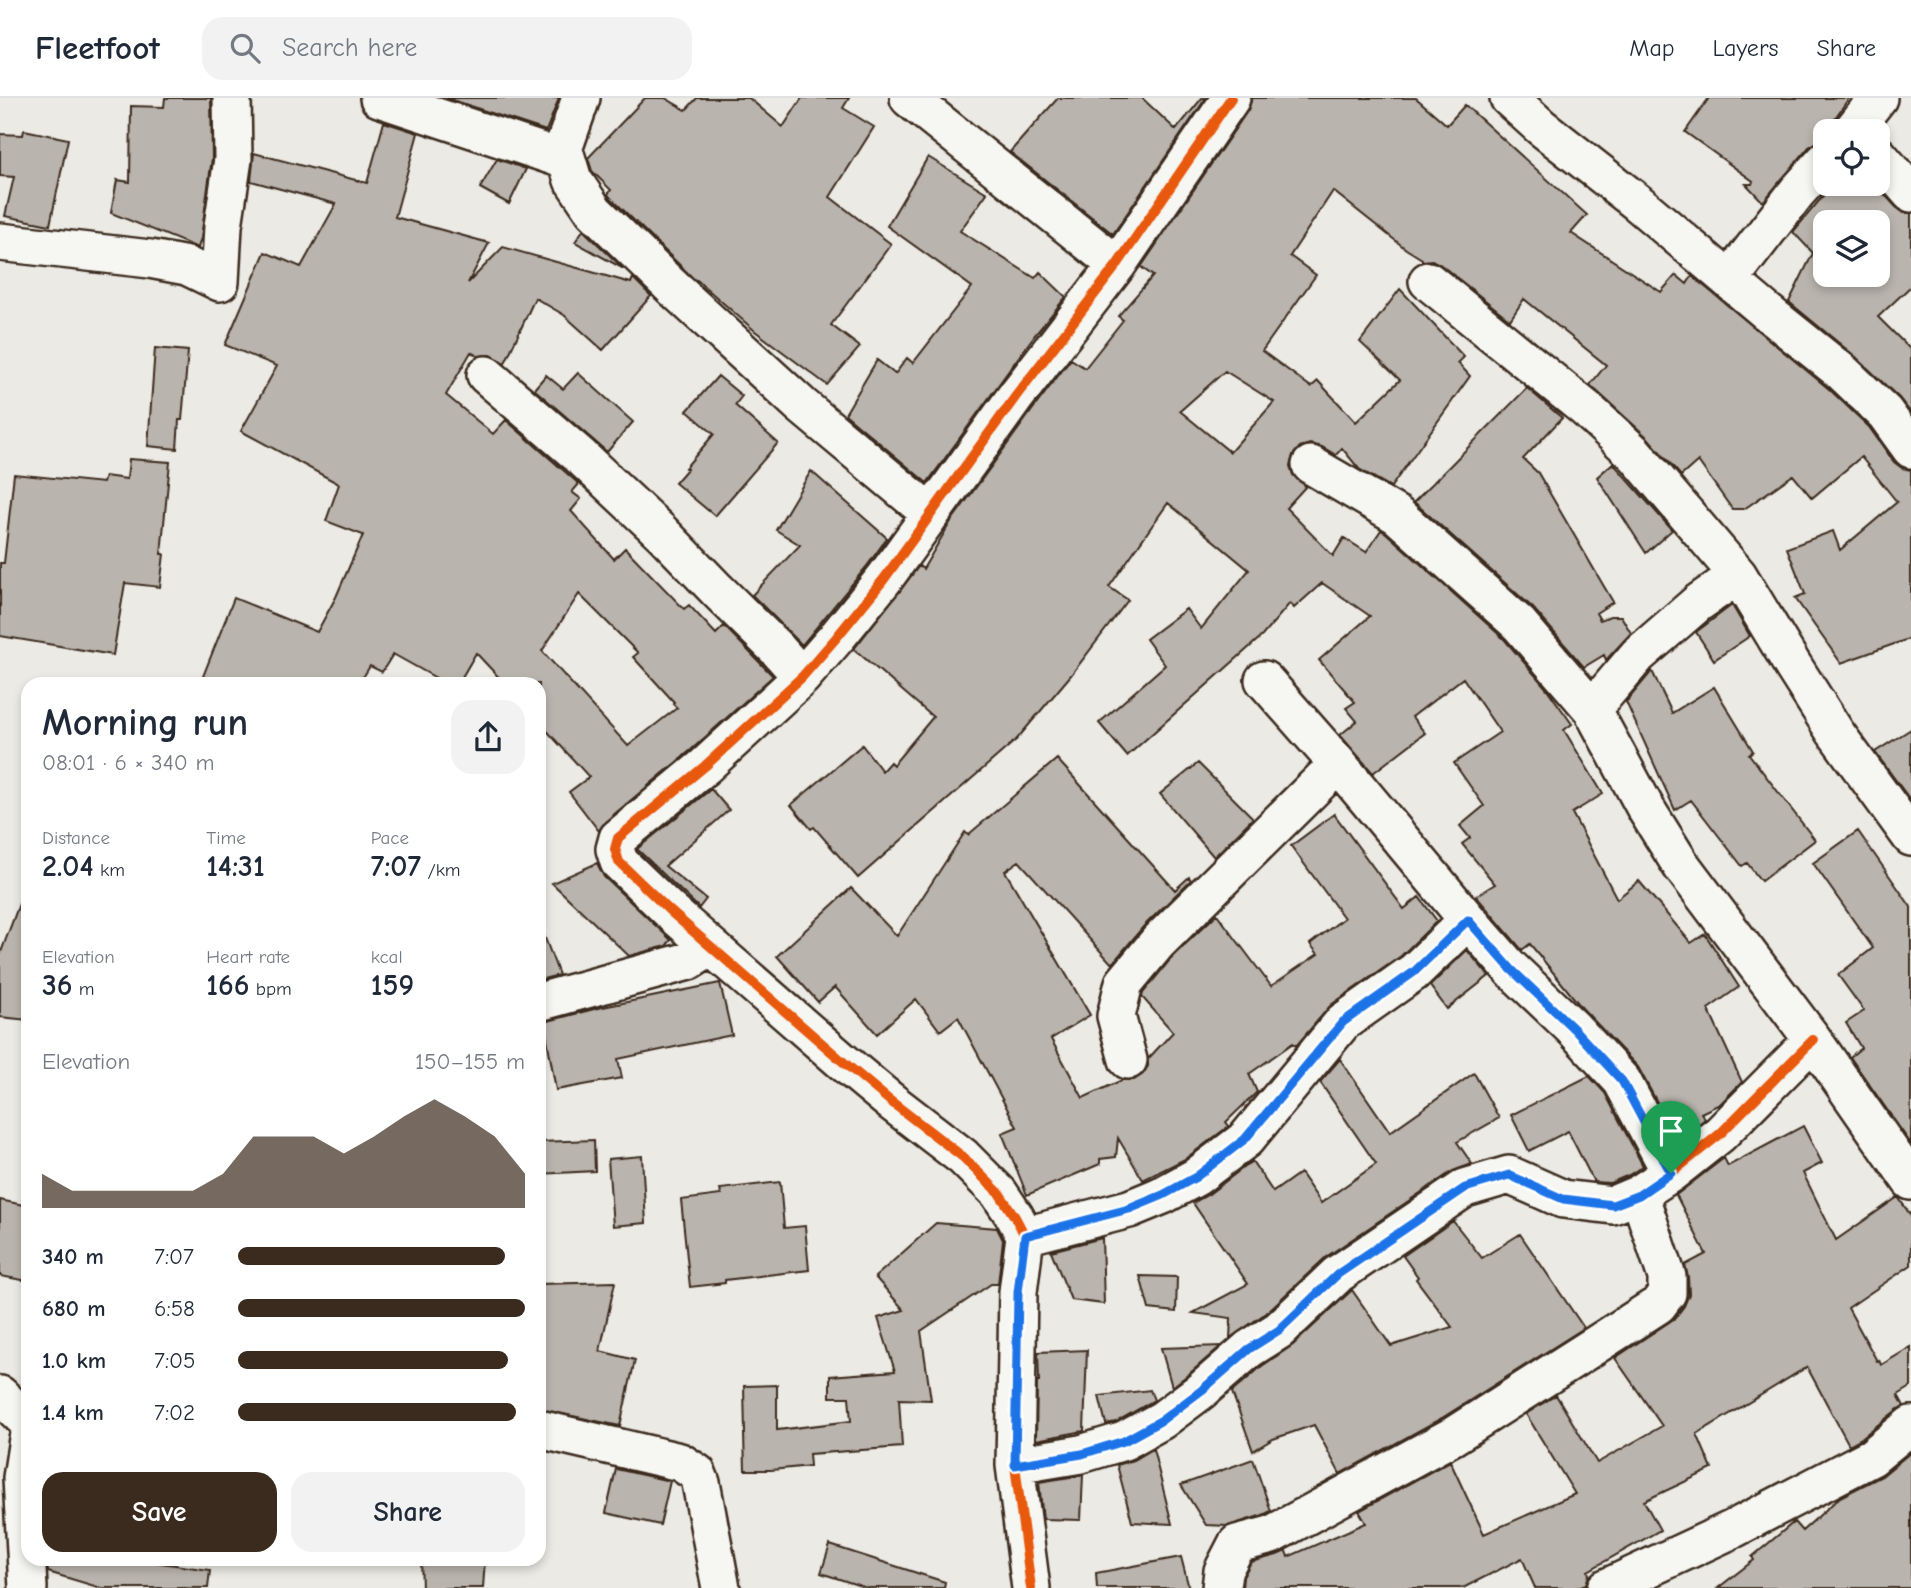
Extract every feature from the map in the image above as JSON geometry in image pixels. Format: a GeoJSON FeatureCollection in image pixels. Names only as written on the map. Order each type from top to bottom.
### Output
{"type":"FeatureCollection","features":[{"type":"Feature","properties":{"kind":"street"},"geometry":{"type":"LineString","coordinates":[[0,242],[187,266],[220,282],[223,226],[233,159],[232,98]]}},
{"type":"Feature","properties":{"kind":"street"},"geometry":{"type":"LineString","coordinates":[[379,98],[560,158],[566,157],[573,180],[594,211],[802,406],[930,513]]}},
{"type":"Feature","properties":{"kind":"street"},"geometry":{"type":"LineString","coordinates":[[560,158],[581,98]]}},
{"type":"Feature","properties":{"kind":"street"},"geometry":{"type":"LineString","coordinates":[[909,98],[1117,265]]}},
{"type":"Feature","properties":{"kind":"street"},"geometry":{"type":"LineString","coordinates":[[1509,98],[1843,373],[1885,413],[1911,449]]}},
{"type":"Feature","properties":{"kind":"street"},"geometry":{"type":"LineString","coordinates":[[1868,119],[1878,98]]}},
{"type":"Feature","properties":{"kind":"street"},"geometry":{"type":"LineString","coordinates":[[1031,1588],[1015,1465],[1018,1292],[1025,1236],[1016,1217],[999,1193],[963,1157],[879,1092],[711,947],[619,862],[615,849],[618,838],[705,766],[802,677],[884,579],[1016,396],[1117,265],[1223,101]]}},
{"type":"Feature","properties":{"kind":"street"},"geometry":{"type":"LineString","coordinates":[[1890,170],[1911,193]]}},
{"type":"Feature","properties":{"kind":"street"},"geometry":{"type":"LineString","coordinates":[[1729,280],[1813,174]]}},
{"type":"Feature","properties":{"kind":"street"},"geometry":{"type":"LineString","coordinates":[[1428,281],[1585,408],[1634,453],[1738,575],[1835,732],[1911,837]]}},
{"type":"Feature","properties":{"kind":"street"},"geometry":{"type":"LineString","coordinates":[[486,375],[579,455],[662,533],[802,677]]}},
{"type":"Feature","properties":{"kind":"street"},"geometry":{"type":"LineString","coordinates":[[1311,465],[1397,515],[1519,624],[1592,709],[1646,809],[1681,865],[1813,1040],[1911,1181]]}},
{"type":"Feature","properties":{"kind":"street"},"geometry":{"type":"LineString","coordinates":[[1592,709],[1638,655],[1698,603],[1738,575]]}},
{"type":"Feature","properties":{"kind":"street"},"geometry":{"type":"LineString","coordinates":[[1264,680],[1511,969],[1574,1029],[1622,1081],[1671,1173]]}},
{"type":"Feature","properties":{"kind":"street"},"geometry":{"type":"LineString","coordinates":[[1128,1060],[1116,1016],[1124,983],[1158,942],[1338,764]]}},
{"type":"Feature","properties":{"kind":"street"},"geometry":{"type":"LineString","coordinates":[[1025,1236],[1129,1209],[1196,1177],[1245,1139],[1343,1022],[1414,972],[1468,920]]}},
{"type":"Feature","properties":{"kind":"street"},"geometry":{"type":"LineString","coordinates":[[546,1000],[689,961],[711,947]]}},
{"type":"Feature","properties":{"kind":"street"},"geometry":{"type":"LineString","coordinates":[[1015,1465],[1082,1454],[1124,1441],[1162,1420],[1249,1349],[1279,1330],[1338,1274],[1465,1188],[1509,1175],[1563,1199],[1613,1205],[1639,1195],[1720,1134],[1813,1040]]}},
{"type":"Feature","properties":{"kind":"street"},"geometry":{"type":"LineString","coordinates":[[1221,1588],[1223,1571],[1237,1544],[1271,1535],[1453,1436],[1658,1305],[1667,1293],[1667,1277],[1639,1195]]}},
{"type":"Feature","properties":{"kind":"street"},"geometry":{"type":"LineString","coordinates":[[0,1395],[21,1415]]}},
{"type":"Feature","properties":{"kind":"street"},"geometry":{"type":"LineString","coordinates":[[1606,1588],[1733,1529],[1872,1457],[1911,1425]]}},
{"type":"Feature","properties":{"kind":"street"},"geometry":{"type":"LineString","coordinates":[[546,1432],[680,1462],[697,1473],[721,1588]]}},
{"type":"Feature","properties":{"kind":"street"},"geometry":{"type":"LineString","coordinates":[[27,1566],[28,1588]]}},
{"type":"Feature","properties":{"kind":"building"},"geometry":{"type":"Polygon","coordinates":[[[165,98],[211,98],[212,158],[198,248],[111,213],[117,180],[130,182],[131,106],[164,107],[165,98]]]}},
{"type":"Feature","properties":{"kind":"building"},"geometry":{"type":"Polygon","coordinates":[[[446,98],[559,98],[546,131],[446,98]]]}},
{"type":"Feature","properties":{"kind":"building"},"geometry":{"type":"Polygon","coordinates":[[[645,98],[665,98],[686,110],[697,98],[749,98],[783,127],[802,98],[849,98],[843,108],[874,127],[830,197],[891,244],[831,325],[860,347],[827,385],[755,331],[696,281],[610,197],[608,194],[611,190],[592,171],[588,158],[645,98]]]}},
{"type":"Feature","properties":{"kind":"building"},"geometry":{"type":"Polygon","coordinates":[[[1058,98],[1142,98],[1176,130],[1202,98],[1206,98],[1113,234],[1010,152],[1058,98]]]}},
{"type":"Feature","properties":{"kind":"building"},"geometry":{"type":"Polygon","coordinates":[[[1252,98],[1416,98],[1447,125],[1465,105],[1587,215],[1571,233],[1661,292],[1676,275],[1687,284],[1692,276],[1829,389],[1869,427],[1894,462],[1911,470],[1911,638],[1841,663],[1795,598],[1805,594],[1787,548],[1833,531],[1840,550],[1897,502],[1861,457],[1812,498],[1793,475],[1744,509],[1732,509],[1698,461],[1681,476],[1648,438],[1590,385],[1606,365],[1524,299],[1510,320],[1441,265],[1432,260],[1422,261],[1333,191],[1290,256],[1316,275],[1262,351],[1311,387],[1318,381],[1356,422],[1400,380],[1360,342],[1400,289],[1464,357],[1458,363],[1470,376],[1391,487],[1359,469],[1342,448],[1336,455],[1310,444],[1300,447],[1293,455],[1290,466],[1293,475],[1306,486],[1286,508],[1333,556],[1344,538],[1366,552],[1381,530],[1385,532],[1504,639],[1547,689],[1572,724],[1564,730],[1603,794],[1572,813],[1617,899],[1639,881],[1691,943],[1705,934],[1739,987],[1708,1009],[1742,1082],[1720,1104],[1701,1113],[1705,1119],[1678,1141],[1638,1067],[1582,1008],[1530,944],[1522,950],[1476,896],[1495,884],[1462,844],[1470,838],[1460,826],[1484,806],[1454,763],[1500,732],[1463,678],[1412,717],[1425,733],[1373,773],[1340,735],[1357,721],[1346,708],[1355,702],[1319,660],[1370,616],[1322,583],[1294,608],[1290,603],[1262,636],[1127,756],[1099,723],[1165,665],[1146,639],[1186,609],[1201,629],[1249,570],[1168,503],[1109,587],[1128,600],[1071,675],[1017,739],[858,878],[791,805],[862,745],[882,771],[890,762],[893,765],[933,717],[854,649],[919,566],[923,569],[950,523],[1071,359],[1085,368],[1123,320],[1118,316],[1153,276],[1141,267],[1248,110],[1252,98]],[[1225,371],[1180,411],[1230,452],[1274,402],[1225,371]]]}},
{"type":"Feature","properties":{"kind":"building"},"geometry":{"type":"Polygon","coordinates":[[[1709,98],[1849,98],[1834,119],[1813,119],[1813,145],[1763,202],[1746,184],[1752,184],[1753,181],[1685,132],[1709,98]]]}},
{"type":"Feature","properties":{"kind":"building"},"geometry":{"type":"Polygon","coordinates":[[[384,122],[418,133],[395,217],[489,243],[468,283],[503,247],[631,283],[633,278],[651,296],[603,350],[564,315],[535,298],[505,363],[491,355],[478,356],[471,352],[446,395],[493,434],[506,420],[579,484],[572,492],[581,499],[571,511],[614,559],[625,548],[684,609],[689,605],[716,634],[724,626],[773,676],[605,822],[599,831],[569,792],[589,777],[546,730],[546,677],[498,677],[476,653],[462,677],[434,677],[393,654],[382,672],[370,666],[363,677],[203,677],[234,598],[317,632],[336,597],[363,535],[326,521],[339,484],[241,431],[277,366],[225,345],[265,252],[301,267],[336,204],[251,181],[254,153],[367,183],[384,122]],[[579,594],[542,651],[628,746],[677,708],[633,657],[638,653],[579,594]]]}},
{"type":"Feature","properties":{"kind":"building"},"geometry":{"type":"Polygon","coordinates":[[[24,130],[68,139],[50,225],[5,216],[14,177],[0,176],[0,134],[23,135],[24,130]]]}},
{"type":"Feature","properties":{"kind":"building"},"geometry":{"type":"Polygon","coordinates":[[[928,157],[987,193],[960,231],[1035,278],[1040,272],[1066,297],[1034,336],[927,483],[845,414],[877,360],[895,374],[907,358],[913,363],[972,287],[887,226],[928,157]]]}},
{"type":"Feature","properties":{"kind":"building"},"geometry":{"type":"Polygon","coordinates":[[[497,159],[526,169],[509,204],[480,188],[497,159]]]}},
{"type":"Feature","properties":{"kind":"building"},"geometry":{"type":"Polygon","coordinates":[[[1823,196],[1886,196],[1904,213],[1911,213],[1911,286],[1878,317],[1911,350],[1911,413],[1857,358],[1789,302],[1813,253],[1793,232],[1823,196]]]}},
{"type":"Feature","properties":{"kind":"building"},"geometry":{"type":"Polygon","coordinates":[[[583,230],[624,269],[575,242],[583,230]]]}},
{"type":"Feature","properties":{"kind":"building"},"geometry":{"type":"Polygon","coordinates":[[[155,348],[188,351],[177,449],[148,446],[155,348]]]}},
{"type":"Feature","properties":{"kind":"building"},"geometry":{"type":"Polygon","coordinates":[[[578,373],[633,422],[607,452],[534,389],[546,375],[563,389],[578,373]]]}},
{"type":"Feature","properties":{"kind":"building"},"geometry":{"type":"Polygon","coordinates":[[[718,376],[742,396],[735,405],[778,443],[715,516],[675,483],[714,434],[687,411],[718,376]]]}},
{"type":"Feature","properties":{"kind":"building"},"geometry":{"type":"Polygon","coordinates":[[[1527,388],[1562,418],[1523,459],[1538,473],[1613,602],[1596,613],[1600,620],[1621,616],[1631,633],[1606,660],[1604,655],[1584,667],[1533,608],[1414,502],[1527,388]]]}},
{"type":"Feature","properties":{"kind":"building"},"geometry":{"type":"Polygon","coordinates":[[[129,459],[170,462],[161,554],[164,554],[160,587],[125,583],[113,655],[0,636],[0,563],[4,563],[14,474],[103,483],[105,476],[127,479],[129,459]]]}},
{"type":"Feature","properties":{"kind":"building"},"geometry":{"type":"Polygon","coordinates":[[[1613,463],[1672,530],[1646,553],[1597,477],[1613,463]]]}},
{"type":"Feature","properties":{"kind":"building"},"geometry":{"type":"Polygon","coordinates":[[[811,471],[887,538],[802,645],[752,595],[800,545],[776,530],[811,471]]]}},
{"type":"Feature","properties":{"kind":"building"},"geometry":{"type":"Polygon","coordinates":[[[1732,605],[1750,636],[1714,660],[1696,632],[1732,605]]]}},
{"type":"Feature","properties":{"kind":"building"},"geometry":{"type":"Polygon","coordinates":[[[1652,671],[1672,713],[1714,687],[1753,751],[1749,754],[1815,840],[1761,881],[1747,863],[1742,866],[1691,800],[1675,810],[1626,702],[1652,671]]]}},
{"type":"Feature","properties":{"kind":"building"},"geometry":{"type":"Polygon","coordinates":[[[1911,729],[1911,801],[1875,752],[1911,729]]]}},
{"type":"Feature","properties":{"kind":"building"},"geometry":{"type":"Polygon","coordinates":[[[1057,759],[1175,890],[1189,877],[1191,880],[1143,927],[1112,964],[1019,861],[1005,871],[1090,1015],[1051,1039],[1083,1098],[1122,1080],[1134,1080],[1143,1074],[1148,1066],[1148,1059],[1173,1032],[1142,997],[1143,993],[1173,956],[1217,914],[1271,986],[1318,954],[1310,944],[1344,918],[1291,846],[1334,814],[1404,909],[1419,897],[1437,921],[1401,956],[1331,1005],[1296,1046],[1293,1043],[1249,1074],[1257,1092],[1226,1122],[1229,1126],[1185,1159],[1143,1180],[1118,1138],[1116,1157],[1100,1159],[1100,1164],[1027,1195],[1002,1133],[1017,1127],[958,1017],[940,1031],[916,999],[877,1034],[835,987],[818,1002],[777,956],[851,888],[897,936],[965,832],[968,835],[1057,759]]]}},
{"type":"Feature","properties":{"kind":"building"},"geometry":{"type":"Polygon","coordinates":[[[1198,763],[1253,818],[1214,857],[1160,794],[1198,763]]]}},
{"type":"Feature","properties":{"kind":"building"},"geometry":{"type":"Polygon","coordinates":[[[711,789],[729,810],[665,866],[706,899],[699,908],[637,849],[711,789]]]}},
{"type":"Feature","properties":{"kind":"building"},"geometry":{"type":"Polygon","coordinates":[[[1858,831],[1911,907],[1911,1144],[1850,1057],[1861,1048],[1846,1023],[1864,1011],[1838,975],[1873,948],[1813,863],[1858,831]]]}},
{"type":"Feature","properties":{"kind":"building"},"geometry":{"type":"Polygon","coordinates":[[[597,863],[604,877],[671,940],[666,946],[629,956],[552,883],[597,863]]]}},
{"type":"Feature","properties":{"kind":"building"},"geometry":{"type":"Polygon","coordinates":[[[21,899],[21,1019],[0,1017],[0,955],[21,899]]]}},
{"type":"Feature","properties":{"kind":"building"},"geometry":{"type":"Polygon","coordinates":[[[546,941],[559,975],[546,978],[546,941]]]}},
{"type":"Feature","properties":{"kind":"building"},"geometry":{"type":"Polygon","coordinates":[[[1467,950],[1489,976],[1447,1009],[1430,986],[1467,950]]]}},
{"type":"Feature","properties":{"kind":"building"},"geometry":{"type":"Polygon","coordinates":[[[720,983],[732,1035],[618,1059],[622,1078],[556,1090],[546,1021],[720,983]]]}},
{"type":"Feature","properties":{"kind":"building"},"geometry":{"type":"Polygon","coordinates":[[[1340,1059],[1390,1132],[1474,1073],[1499,1118],[1457,1142],[1472,1164],[1453,1171],[1326,1257],[1266,1313],[1230,1338],[1231,1318],[1193,1313],[1248,1284],[1193,1203],[1252,1161],[1273,1192],[1300,1173],[1321,1203],[1376,1164],[1320,1082],[1340,1059]]]}},
{"type":"Feature","properties":{"kind":"building"},"geometry":{"type":"Polygon","coordinates":[[[1589,1076],[1605,1093],[1643,1166],[1610,1183],[1594,1182],[1568,1131],[1529,1151],[1511,1115],[1589,1076]]]}},
{"type":"Feature","properties":{"kind":"building"},"geometry":{"type":"Polygon","coordinates":[[[1803,1126],[1822,1163],[1803,1173],[1836,1240],[1898,1197],[1911,1216],[1911,1265],[1848,1308],[1881,1365],[1911,1347],[1911,1387],[1898,1395],[1904,1406],[1849,1445],[1807,1367],[1697,1434],[1712,1469],[1644,1501],[1660,1530],[1588,1571],[1586,1584],[1576,1588],[1535,1588],[1522,1558],[1463,1588],[1242,1588],[1243,1577],[1251,1562],[1286,1551],[1288,1557],[1366,1523],[1359,1511],[1450,1461],[1484,1534],[1575,1494],[1526,1414],[1556,1395],[1597,1463],[1662,1426],[1615,1358],[1675,1318],[1689,1294],[1685,1265],[1706,1254],[1676,1195],[1724,1158],[1728,1166],[1803,1126]]]}},
{"type":"Feature","properties":{"kind":"building"},"geometry":{"type":"Polygon","coordinates":[[[594,1140],[595,1171],[546,1174],[546,1142],[594,1140]]]}},
{"type":"Feature","properties":{"kind":"building"},"geometry":{"type":"Polygon","coordinates":[[[642,1156],[646,1223],[613,1226],[608,1159],[642,1156]]]}},
{"type":"Feature","properties":{"kind":"building"},"geometry":{"type":"Polygon","coordinates":[[[780,1182],[784,1228],[805,1226],[809,1270],[690,1287],[681,1200],[721,1195],[720,1189],[780,1182]]]}},
{"type":"Feature","properties":{"kind":"building"},"geometry":{"type":"Polygon","coordinates":[[[0,1200],[21,1204],[21,1280],[0,1276],[0,1200]]]}},
{"type":"Feature","properties":{"kind":"building"},"geometry":{"type":"Polygon","coordinates":[[[1453,1221],[1482,1258],[1520,1234],[1584,1328],[1442,1418],[1340,1474],[1314,1425],[1273,1439],[1253,1451],[1232,1392],[1262,1366],[1293,1345],[1352,1290],[1391,1346],[1452,1327],[1416,1279],[1418,1277],[1403,1256],[1453,1221]]]}},
{"type":"Feature","properties":{"kind":"building"},"geometry":{"type":"Polygon","coordinates":[[[936,1223],[997,1228],[1003,1240],[998,1284],[991,1284],[921,1331],[931,1400],[899,1399],[902,1447],[809,1454],[810,1466],[745,1470],[744,1386],[777,1385],[777,1430],[851,1421],[849,1397],[830,1397],[830,1376],[895,1371],[878,1318],[904,1310],[875,1277],[936,1223]]]}},
{"type":"Feature","properties":{"kind":"building"},"geometry":{"type":"Polygon","coordinates":[[[1102,1238],[1104,1304],[1071,1300],[1051,1251],[1102,1238]]]}},
{"type":"Feature","properties":{"kind":"building"},"geometry":{"type":"Polygon","coordinates":[[[1140,1276],[1177,1277],[1176,1312],[1149,1309],[1140,1276]]]}},
{"type":"Feature","properties":{"kind":"building"},"geometry":{"type":"Polygon","coordinates":[[[615,1282],[600,1351],[635,1360],[620,1426],[546,1410],[546,1284],[615,1282]]]}},
{"type":"Feature","properties":{"kind":"building"},"geometry":{"type":"Polygon","coordinates":[[[1221,1346],[1189,1374],[1172,1387],[1161,1348],[1221,1346]]]}},
{"type":"Feature","properties":{"kind":"building"},"geometry":{"type":"Polygon","coordinates":[[[1087,1350],[1084,1431],[1036,1440],[1038,1352],[1087,1350]]]}},
{"type":"Feature","properties":{"kind":"building"},"geometry":{"type":"Polygon","coordinates":[[[1150,1390],[1154,1400],[1116,1422],[1106,1424],[1099,1396],[1150,1390]]]}},
{"type":"Feature","properties":{"kind":"building"},"geometry":{"type":"Polygon","coordinates":[[[1153,1449],[1172,1524],[1132,1522],[1117,1465],[1134,1460],[1153,1449]]]}},
{"type":"Feature","properties":{"kind":"building"},"geometry":{"type":"Polygon","coordinates":[[[1911,1452],[1911,1588],[1718,1588],[1754,1560],[1752,1557],[1794,1522],[1802,1531],[1840,1497],[1882,1476],[1911,1452]]]}},
{"type":"Feature","properties":{"kind":"building"},"geometry":{"type":"Polygon","coordinates":[[[1253,1459],[1271,1511],[1228,1526],[1206,1525],[1181,1485],[1253,1459]]]}},
{"type":"Feature","properties":{"kind":"building"},"geometry":{"type":"Polygon","coordinates":[[[616,1469],[670,1481],[660,1525],[606,1513],[616,1469]]]}},
{"type":"Feature","properties":{"kind":"building"},"geometry":{"type":"Polygon","coordinates":[[[1083,1475],[1081,1520],[1043,1519],[1039,1482],[1083,1475]]]}},
{"type":"Feature","properties":{"kind":"building"},"geometry":{"type":"Polygon","coordinates":[[[830,1545],[945,1582],[944,1588],[867,1588],[821,1573],[830,1545]]]}},
{"type":"Feature","properties":{"kind":"building"},"geometry":{"type":"Polygon","coordinates":[[[1181,1557],[1189,1588],[1097,1588],[1096,1573],[1181,1557]]]}},
{"type":"Feature","properties":{"kind":"building"},"geometry":{"type":"Polygon","coordinates":[[[48,1566],[182,1566],[210,1570],[208,1588],[101,1588],[48,1572],[48,1566]]]}},
{"type":"Feature","properties":{"kind":"building"},"geometry":{"type":"Polygon","coordinates":[[[421,1566],[485,1566],[483,1588],[422,1588],[421,1566]]]}},
{"type":"Feature","properties":{"kind":"cycle path"},"geometry":{"type":"LineString","coordinates":[[1031,1588],[1015,1465],[1018,1292],[1025,1236],[1015,1217],[999,1193],[963,1157],[841,1060],[670,911],[619,862],[615,849],[618,838],[705,766],[802,677],[836,638],[884,579],[1016,396],[1117,265],[1231,98]]}},
{"type":"Feature","properties":{"kind":"cycle path"},"geometry":{"type":"LineString","coordinates":[[1015,1465],[1081,1454],[1124,1441],[1162,1420],[1249,1349],[1279,1330],[1338,1274],[1465,1188],[1509,1175],[1563,1199],[1613,1205],[1639,1194],[1671,1173],[1720,1134],[1813,1040]]}},
{"type":"Feature","properties":{"kind":"route"},"geometry":{"type":"LineString","coordinates":[[1468,920],[1511,969],[1574,1029],[1622,1081],[1671,1173],[1639,1195],[1613,1205],[1563,1199],[1509,1175],[1465,1188],[1338,1274],[1279,1330],[1249,1349],[1162,1420],[1124,1441],[1082,1454],[1015,1465],[1018,1292],[1025,1236],[1129,1209],[1196,1177],[1245,1139],[1343,1022],[1414,972],[1468,920]]}}]}
